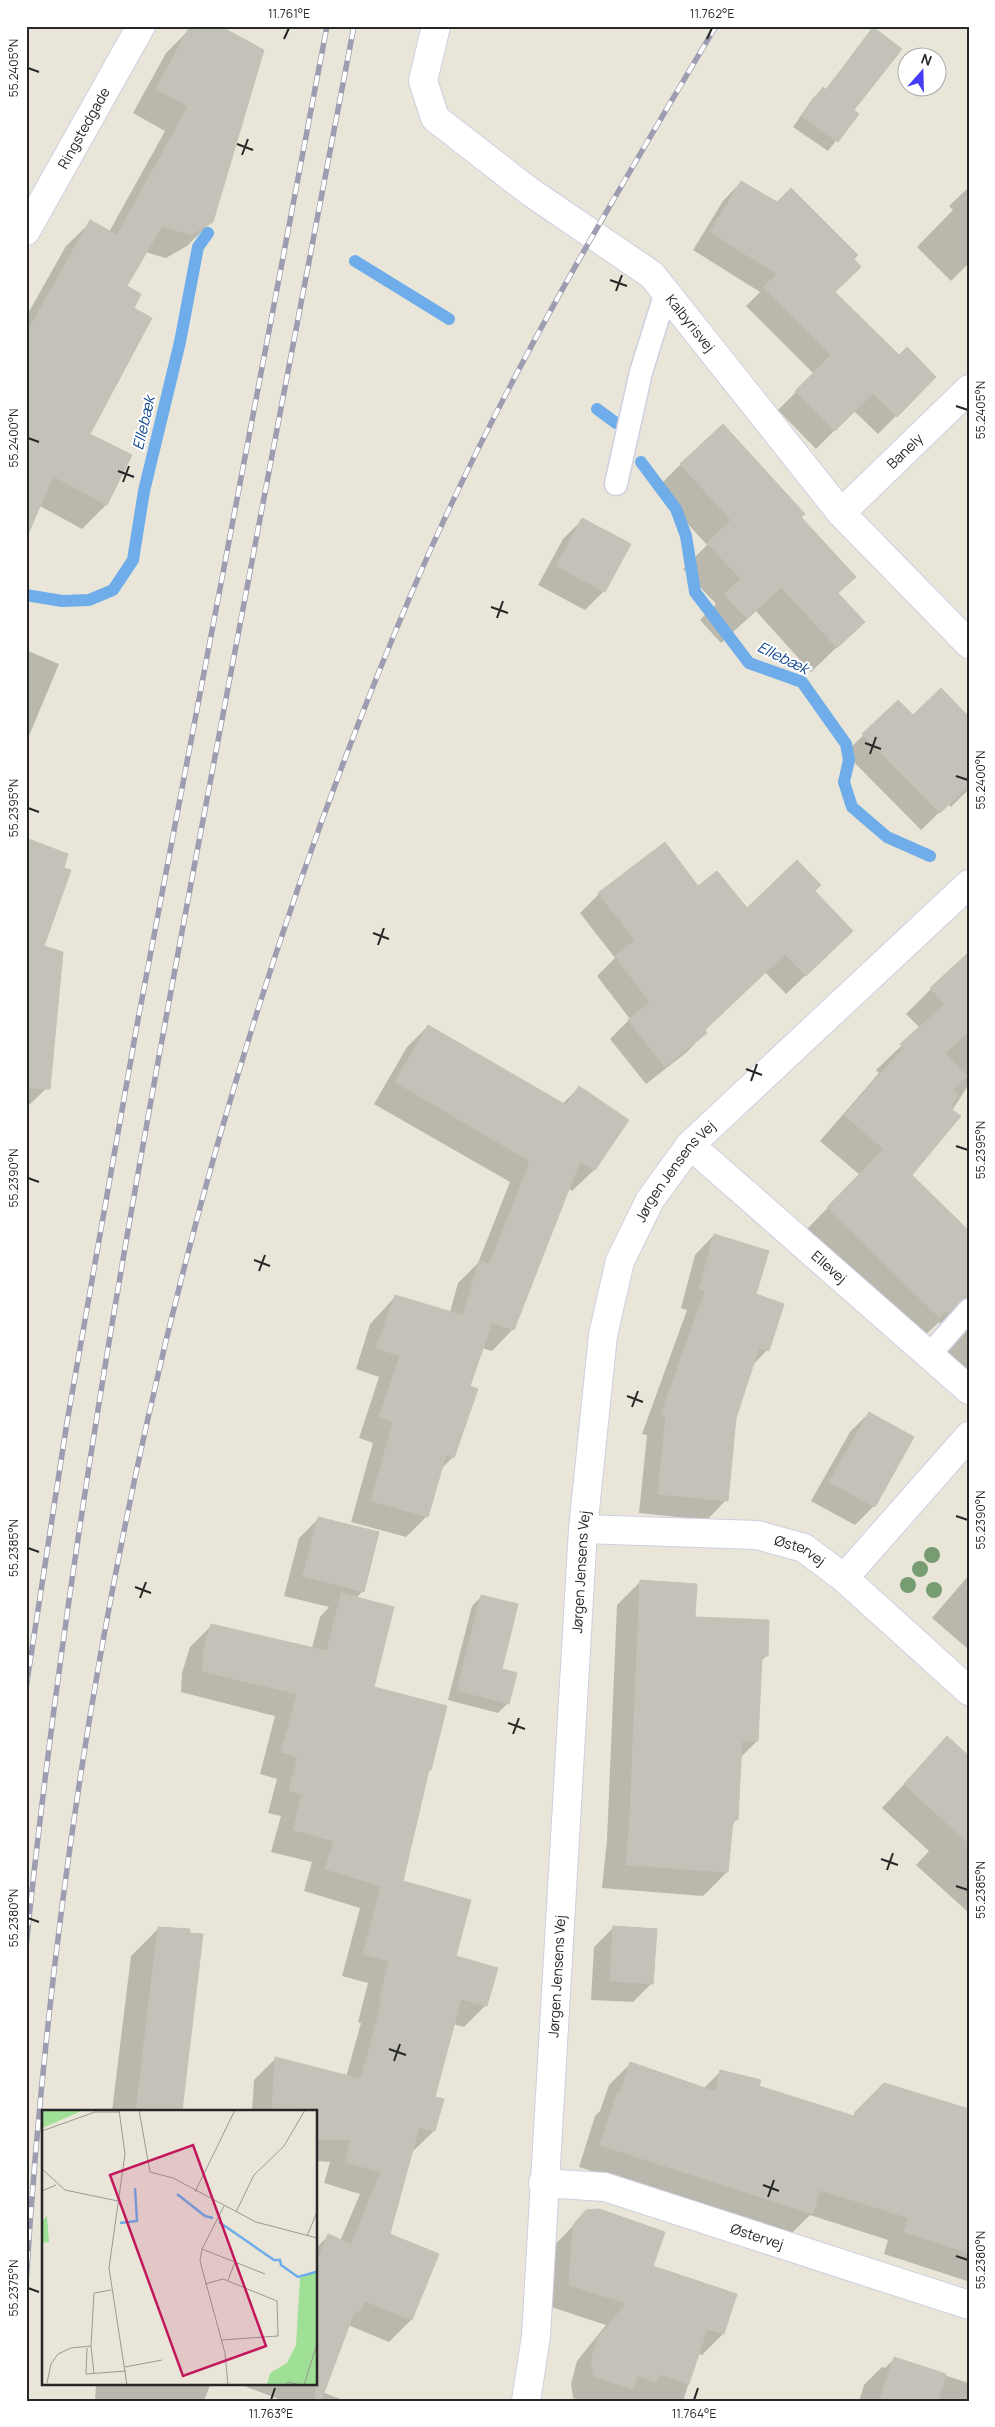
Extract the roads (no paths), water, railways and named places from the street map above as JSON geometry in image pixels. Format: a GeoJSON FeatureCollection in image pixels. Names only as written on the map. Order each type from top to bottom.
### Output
{"type":"FeatureCollection","features":[{"type":"Feature","properties":{"kind":"street","name":"Ringstedgade"},"geometry":{"type":"LineString","coordinates":[[26,231],[141,26]]}},
{"type":"Feature","properties":{"kind":"street","name":"Kalbyrisvej"},"geometry":{"type":"LineString","coordinates":[[436,26],[423,81],[435,118],[529,191],[652,275],[842,513],[969,644]]}},
{"type":"Feature","properties":{"kind":"street","name":"Banely"},"geometry":{"type":"LineString","coordinates":[[842,513],[969,389]]}},
{"type":"Feature","properties":{"kind":"street","name":"Jørgen Jensens Vej"},"geometry":{"type":"LineString","coordinates":[[526,2401],[536,2336],[543,2182],[583,1529],[603,1335],[620,1261],[650,1200],[690,1145],[969,884]]}},
{"type":"Feature","properties":{"kind":"street","name":"Ellevej"},"geometry":{"type":"LineString","coordinates":[[690,1145],[969,1390]]}},
{"type":"Feature","properties":{"kind":"street"},"geometry":{"type":"LineString","coordinates":[[844,1578],[969,1436]]}},
{"type":"Feature","properties":{"kind":"street","name":"Østervej"},"geometry":{"type":"LineString","coordinates":[[583,1529],[756,1535],[804,1548],[844,1578],[969,1691]]}},
{"type":"Feature","properties":{"kind":"street","name":"Østervej"},"geometry":{"type":"LineString","coordinates":[[543,2182],[605,2187],[969,2305]]}},
{"type":"Feature","properties":{"kind":"lane"},"geometry":{"type":"LineString","coordinates":[[616,484],[641,372],[666,292]]}},
{"type":"Feature","properties":{"kind":"lane"},"geometry":{"type":"LineString","coordinates":[[929,1355],[969,1310]]}},
{"type":"Feature","properties":{"kind":"waterway","name":"Ellebæk"},"geometry":{"type":"LineString","coordinates":[[26,595],[62,601],[89,600],[113,590],[133,560],[144,491],[180,342],[198,247],[208,233]]}},
{"type":"Feature","properties":{"kind":"waterway","name":"Ellebæk"},"geometry":{"type":"LineString","coordinates":[[355,261],[449,319]]}},
{"type":"Feature","properties":{"kind":"waterway","name":"Ellebæk"},"geometry":{"type":"LineString","coordinates":[[597,409],[616,423]]}},
{"type":"Feature","properties":{"kind":"waterway","name":"Ellebæk"},"geometry":{"type":"LineString","coordinates":[[641,462],[676,509],[686,536],[695,592],[749,663],[802,682],[846,744],[849,760],[844,782],[852,807],[887,837],[930,856]]}},
{"type":"Feature","properties":{"kind":"railway"},"geometry":{"type":"LineString","coordinates":[[26,1688],[67,1422],[137,1025],[327,26]]}},
{"type":"Feature","properties":{"kind":"railway"},"geometry":{"type":"LineString","coordinates":[[26,1947],[58,1677],[77,1542],[120,1274],[193,873],[354,26]]}},
{"type":"Feature","properties":{"kind":"railway"},"geometry":{"type":"LineString","coordinates":[[26,2284],[44,2066],[70,1849],[105,1633],[148,1418],[201,1205],[263,995],[334,788],[415,585],[447,513],[482,441],[556,301],[635,162],[716,26]]}}]}
